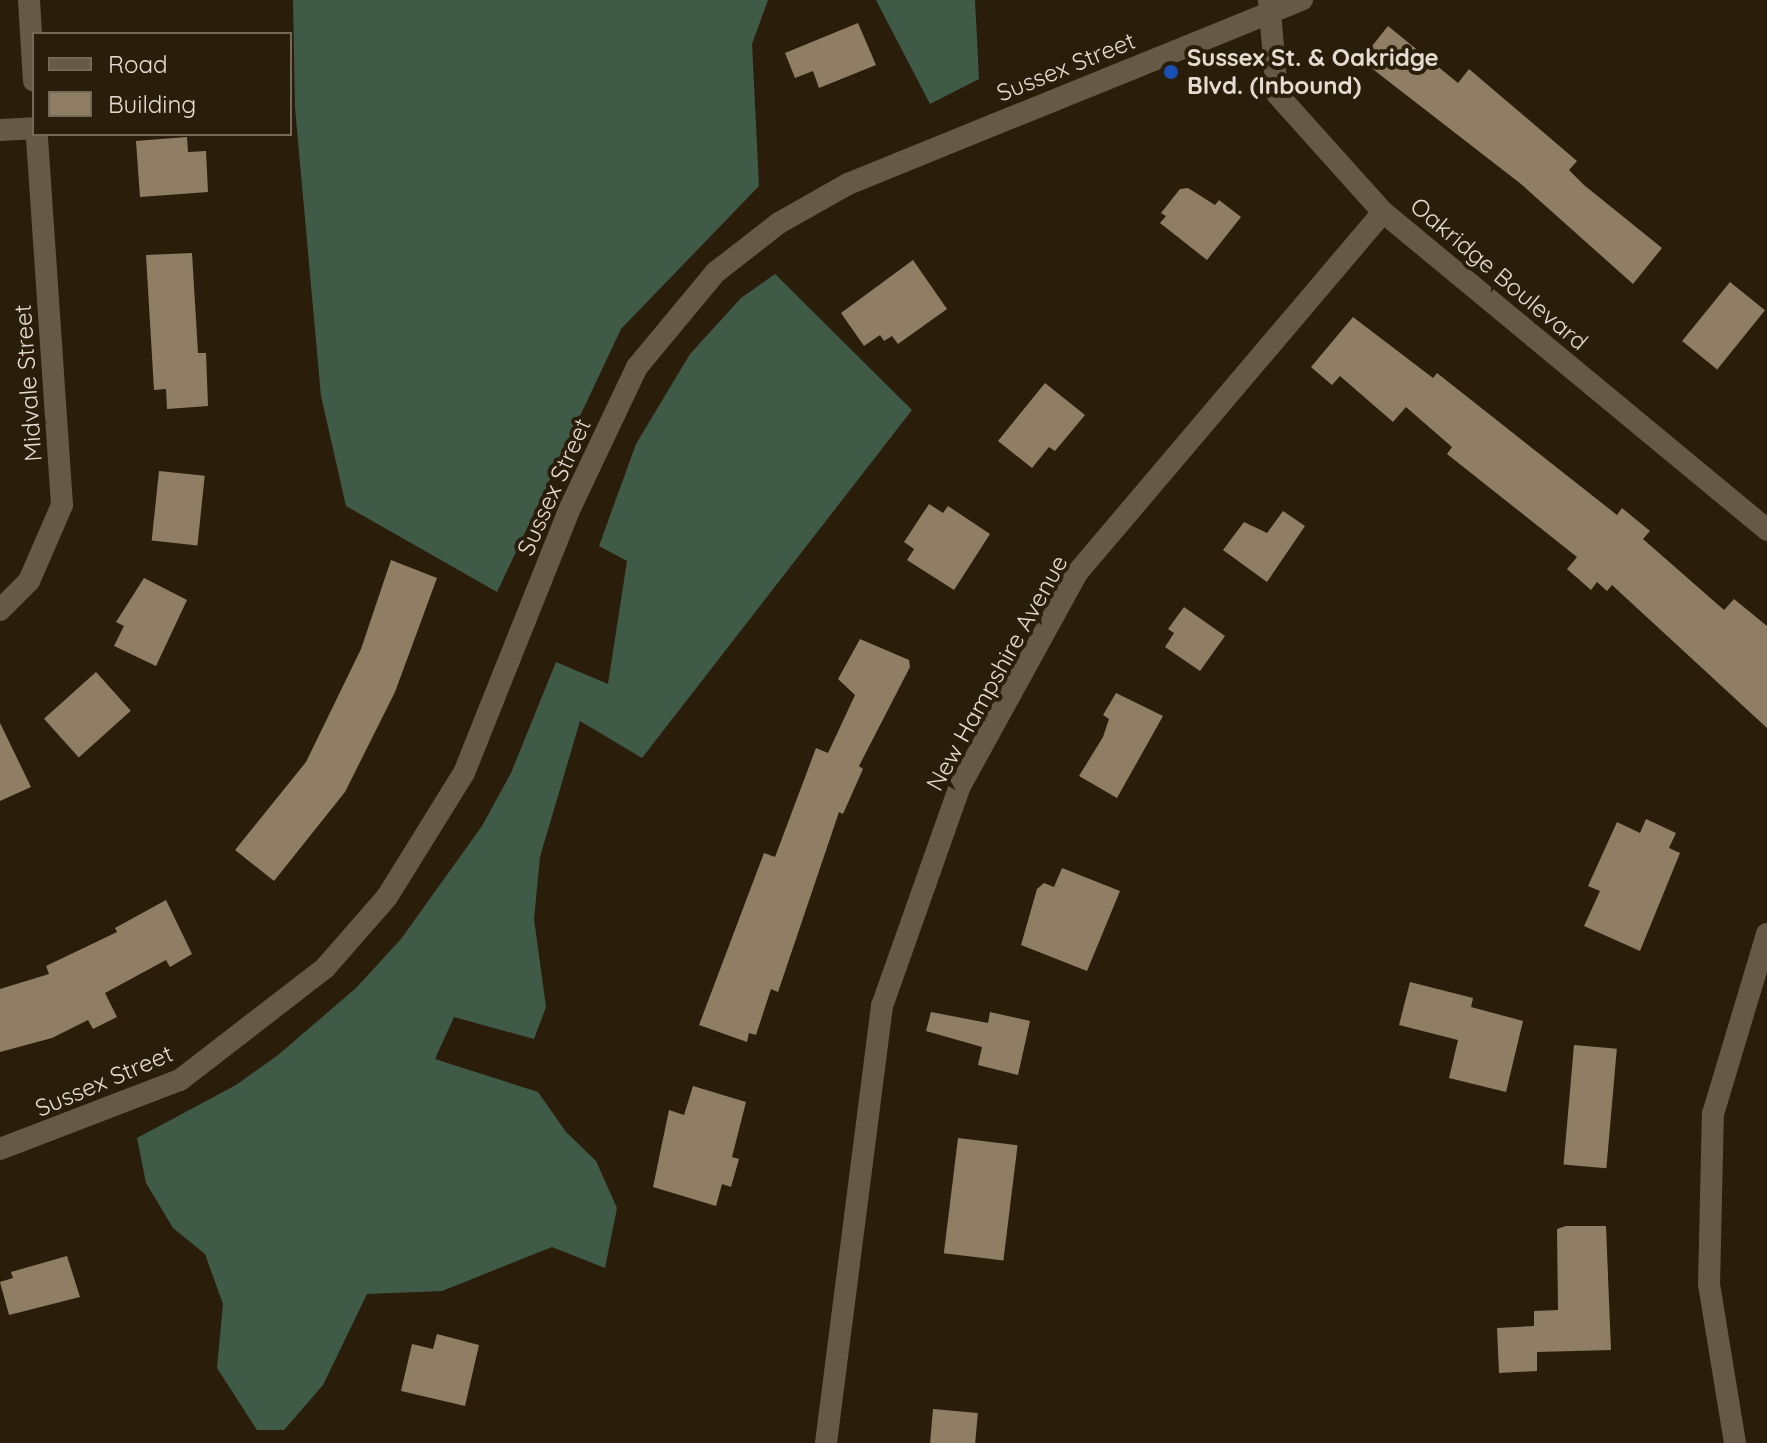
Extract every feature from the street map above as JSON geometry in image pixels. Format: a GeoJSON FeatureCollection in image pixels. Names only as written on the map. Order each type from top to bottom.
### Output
{"type":"FeatureCollection","features":[{"type":"Feature","properties":{"kind":"street"},"geometry":{"type":"LineString","coordinates":[[29,0],[32,49]]}},
{"type":"Feature","properties":{"kind":"street","name":"Sussex Street"},"geometry":{"type":"LineString","coordinates":[[0,1149],[180,1080],[325,968],[387,897],[464,773],[571,506],[637,367],[716,272],[779,223],[848,184],[1269,6],[1302,0]]}},
{"type":"Feature","properties":{"kind":"street","name":"Oakridge Boulevard"},"geometry":{"type":"LineString","coordinates":[[1269,6],[1277,94],[1383,212],[1767,530]]}},
{"type":"Feature","properties":{"kind":"street"},"geometry":{"type":"LineString","coordinates":[[0,130],[32,128]]}},
{"type":"Feature","properties":{"kind":"street","name":"Midvale Street"},"geometry":{"type":"LineString","coordinates":[[0,610],[29,581],[62,505],[37,136]]}},
{"type":"Feature","properties":{"kind":"street","name":"New Hampshire Avenue"},"geometry":{"type":"LineString","coordinates":[[826,1443],[882,1006],[960,786],[1077,573],[1383,212]]}},
{"type":"Feature","properties":{"kind":"street"},"geometry":{"type":"LineString","coordinates":[[1735,1443],[1709,1285],[1713,1114],[1767,934]]}},
{"type":"Feature","properties":{"kind":"green space"},"geometry":{"type":"Polygon","coordinates":[[[293,0],[768,0],[752,44],[759,186],[621,329],[497,592],[346,506],[321,396],[295,108],[293,0]]]}},
{"type":"Feature","properties":{"kind":"green space"},"geometry":{"type":"Polygon","coordinates":[[[876,0],[975,0],[979,79],[930,104],[876,0]]]}},
{"type":"Feature","properties":{"kind":"green space"},"geometry":{"type":"Polygon","coordinates":[[[775,274],[912,410],[642,758],[580,721],[540,857],[534,919],[546,1007],[534,1039],[454,1017],[435,1059],[538,1092],[566,1132],[596,1161],[617,1208],[605,1268],[552,1247],[442,1291],[367,1294],[323,1385],[284,1430],[257,1430],[217,1368],[223,1304],[205,1254],[173,1228],[146,1183],[137,1138],[236,1085],[278,1055],[356,988],[401,939],[482,826],[511,773],[556,662],[608,684],[627,561],[599,546],[636,444],[690,354],[741,298],[775,274]]]}},
{"type":"Feature","properties":{"kind":"building"},"geometry":{"type":"Polygon","coordinates":[[[858,23],[876,65],[819,88],[813,71],[795,78],[785,53],[858,23]]]}},
{"type":"Feature","properties":{"kind":"building"},"geometry":{"type":"Polygon","coordinates":[[[1388,26],[1458,83],[1469,69],[1577,161],[1569,170],[1584,185],[1662,248],[1633,284],[1521,184],[1361,60],[1388,26]]]}},
{"type":"Feature","properties":{"kind":"building"},"geometry":{"type":"Polygon","coordinates":[[[187,137],[188,152],[206,151],[208,192],[140,197],[136,141],[187,137]]]}},
{"type":"Feature","properties":{"kind":"building"},"geometry":{"type":"Polygon","coordinates":[[[1188,188],[1215,205],[1219,200],[1241,217],[1207,260],[1160,223],[1166,216],[1161,213],[1180,189],[1188,188]]]}},
{"type":"Feature","properties":{"kind":"building"},"geometry":{"type":"Polygon","coordinates":[[[192,253],[198,353],[206,353],[208,406],[167,409],[166,389],[154,390],[146,255],[192,253]]]}},
{"type":"Feature","properties":{"kind":"building"},"geometry":{"type":"Polygon","coordinates":[[[913,260],[947,309],[898,344],[892,336],[884,341],[880,335],[864,346],[841,313],[913,260]]]}},
{"type":"Feature","properties":{"kind":"building"},"geometry":{"type":"Polygon","coordinates":[[[1730,282],[1765,310],[1717,369],[1682,341],[1730,282]]]}},
{"type":"Feature","properties":{"kind":"building"},"geometry":{"type":"Polygon","coordinates":[[[1353,317],[1433,378],[1437,373],[1617,515],[1622,508],[1650,531],[1643,539],[1724,610],[1734,599],[1767,626],[1767,728],[1612,585],[1607,591],[1597,582],[1591,590],[1567,569],[1577,557],[1447,454],[1452,447],[1406,407],[1393,422],[1340,376],[1332,385],[1311,367],[1353,317]]]}},
{"type":"Feature","properties":{"kind":"building"},"geometry":{"type":"Polygon","coordinates":[[[1045,383],[1085,415],[1055,451],[1049,447],[1032,468],[998,441],[1045,383]]]}},
{"type":"Feature","properties":{"kind":"building"},"geometry":{"type":"Polygon","coordinates":[[[159,471],[205,476],[197,545],[152,541],[159,471]]]}},
{"type":"Feature","properties":{"kind":"building"},"geometry":{"type":"Polygon","coordinates":[[[929,504],[943,513],[948,506],[990,534],[954,590],[907,560],[914,549],[904,542],[929,504]]]}},
{"type":"Feature","properties":{"kind":"building"},"geometry":{"type":"Polygon","coordinates":[[[1283,511],[1305,526],[1267,582],[1223,550],[1244,522],[1267,533],[1283,511]]]}},
{"type":"Feature","properties":{"kind":"building"},"geometry":{"type":"Polygon","coordinates":[[[391,560],[437,578],[395,692],[345,792],[274,881],[235,850],[306,762],[361,649],[391,560]]]}},
{"type":"Feature","properties":{"kind":"building"},"geometry":{"type":"Polygon","coordinates":[[[144,578],[187,600],[156,666],[114,646],[124,626],[116,622],[144,578]]]}},
{"type":"Feature","properties":{"kind":"building"},"geometry":{"type":"Polygon","coordinates":[[[1184,607],[1225,636],[1200,671],[1165,647],[1174,633],[1168,629],[1184,607]]]}},
{"type":"Feature","properties":{"kind":"building"},"geometry":{"type":"Polygon","coordinates":[[[860,639],[909,660],[910,667],[859,766],[863,769],[843,814],[839,812],[778,992],[771,989],[756,1035],[749,1033],[747,1042],[699,1025],[764,853],[775,857],[816,748],[828,753],[855,695],[838,679],[860,639]]]}},
{"type":"Feature","properties":{"kind":"building"},"geometry":{"type":"Polygon","coordinates":[[[96,672],[131,711],[79,757],[44,719],[96,672]]]}},
{"type":"Feature","properties":{"kind":"building"},"geometry":{"type":"Polygon","coordinates":[[[1116,693],[1163,716],[1117,798],[1079,776],[1103,737],[1109,719],[1103,715],[1116,693]]]}},
{"type":"Feature","properties":{"kind":"building"},"geometry":{"type":"Polygon","coordinates":[[[0,723],[31,787],[0,801],[0,723]]]}},
{"type":"Feature","properties":{"kind":"building"},"geometry":{"type":"Polygon","coordinates":[[[1646,819],[1676,833],[1669,848],[1680,853],[1640,951],[1584,926],[1600,891],[1588,886],[1617,822],[1640,833],[1646,819]]]}},
{"type":"Feature","properties":{"kind":"building"},"geometry":{"type":"Polygon","coordinates":[[[1062,868],[1120,891],[1087,971],[1021,945],[1037,889],[1044,883],[1054,887],[1062,868]]]}},
{"type":"Feature","properties":{"kind":"building"},"geometry":{"type":"Polygon","coordinates":[[[166,900],[192,954],[170,967],[166,960],[105,993],[117,1017],[93,1029],[88,1020],[52,1038],[0,1052],[0,989],[49,974],[46,966],[117,932],[115,928],[166,900]]]}},
{"type":"Feature","properties":{"kind":"building"},"geometry":{"type":"Polygon","coordinates":[[[1410,982],[1473,998],[1471,1007],[1523,1021],[1506,1092],[1449,1078],[1458,1040],[1399,1025],[1410,982]]]}},
{"type":"Feature","properties":{"kind":"building"},"geometry":{"type":"Polygon","coordinates":[[[931,1012],[988,1023],[990,1012],[1030,1021],[1018,1075],[978,1065],[982,1047],[926,1031],[931,1012]]]}},
{"type":"Feature","properties":{"kind":"building"},"geometry":{"type":"Polygon","coordinates":[[[1574,1045],[1617,1049],[1606,1168],[1564,1165],[1574,1045]]]}},
{"type":"Feature","properties":{"kind":"building"},"geometry":{"type":"Polygon","coordinates":[[[693,1086],[746,1102],[732,1157],[739,1159],[731,1187],[722,1184],[716,1206],[653,1187],[669,1110],[684,1115],[693,1086]]]}},
{"type":"Feature","properties":{"kind":"building"},"geometry":{"type":"Polygon","coordinates":[[[958,1138],[1018,1145],[1003,1260],[944,1253],[958,1138]]]}},
{"type":"Feature","properties":{"kind":"building"},"geometry":{"type":"Polygon","coordinates":[[[1566,1226],[1606,1226],[1611,1350],[1537,1352],[1537,1371],[1499,1373],[1497,1328],[1534,1326],[1534,1311],[1558,1310],[1557,1229],[1566,1226]]]}},
{"type":"Feature","properties":{"kind":"building"},"geometry":{"type":"Polygon","coordinates":[[[67,1256],[80,1297],[9,1315],[0,1282],[13,1278],[11,1272],[67,1256]]]}},
{"type":"Feature","properties":{"kind":"building"},"geometry":{"type":"Polygon","coordinates":[[[437,1334],[479,1345],[465,1406],[401,1391],[412,1344],[433,1349],[437,1334]]]}},
{"type":"Feature","properties":{"kind":"building"},"geometry":{"type":"Polygon","coordinates":[[[933,1409],[978,1413],[975,1443],[930,1443],[933,1409]]]}},
{"type":"Feature","properties":{"kind":"place","name":"Sussex St. & Oakridge Blvd. (Inbound)"},"geometry":{"type":"Point","coordinates":[1171,72]}}]}
